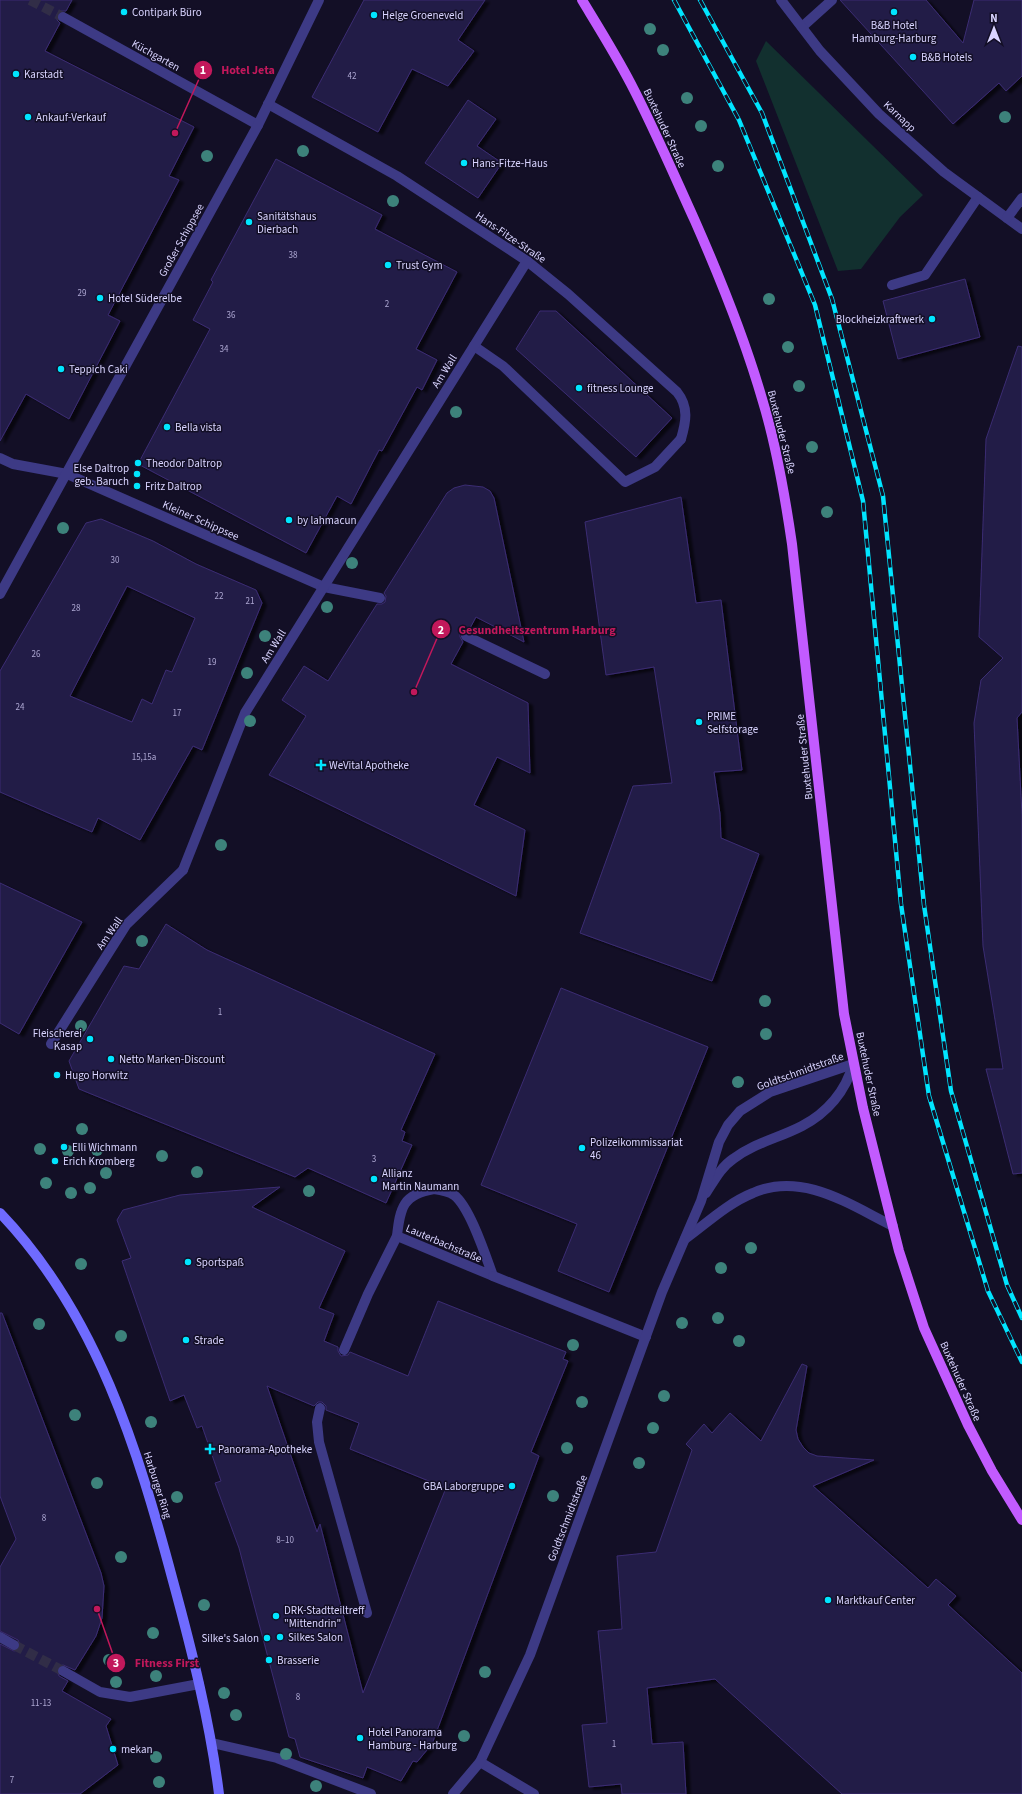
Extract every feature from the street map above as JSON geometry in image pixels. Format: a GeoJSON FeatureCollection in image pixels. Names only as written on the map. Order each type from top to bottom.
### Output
{"type":"FeatureCollection","features":[{"type":"Feature","properties":{"kind":"main road","name":"Buxtehuder Straße"},"geometry":{"type":"LineString","coordinates":[[582,0],[631,84],[670,165],[706,246],[745,344],[763,402],[775,447],[792,544],[844,1014],[854,1064],[893,1226],[924,1328],[968,1425],[992,1471],[1022,1520]]}},
{"type":"Feature","properties":{"kind":"main road","name":"Harburger Ring"},"geometry":{"type":"LineString","coordinates":[[0,1213],[12,1226],[60,1289],[100,1362],[121,1411],[155,1512],[190,1645],[212,1743],[219,1794]]}},
{"type":"Feature","properties":{"kind":"street","name":"Großer Schippsee"},"geometry":{"type":"LineString","coordinates":[[0,594],[258,125],[319,0]]}},
{"type":"Feature","properties":{"kind":"street","name":"Karnapp"},"geometry":{"type":"LineString","coordinates":[[781,0],[820,51],[879,114],[944,172],[1022,229]]}},
{"type":"Feature","properties":{"kind":"street"},"geometry":{"type":"LineString","coordinates":[[802,27],[832,0]]}},
{"type":"Feature","properties":{"kind":"street","name":"Küchgarten"},"geometry":{"type":"LineString","coordinates":[[63,17],[258,125]]}},
{"type":"Feature","properties":{"kind":"street","name":"Hans-Fitze-Straße"},"geometry":{"type":"LineString","coordinates":[[268,104],[397,176],[527,261],[568,294],[682,397],[686,414],[681,439],[655,467],[625,482],[503,366],[474,346]]}},
{"type":"Feature","properties":{"kind":"street"},"geometry":{"type":"LineString","coordinates":[[892,285],[925,275],[978,197]]}},
{"type":"Feature","properties":{"kind":"street"},"geometry":{"type":"LineString","coordinates":[[1007,218],[1022,198]]}},
{"type":"Feature","properties":{"kind":"street","name":"Am Wall"},"geometry":{"type":"LineString","coordinates":[[51,1044],[126,926],[183,870],[245,713],[527,261]]}},
{"type":"Feature","properties":{"kind":"street","name":"Kleiner Schippsee"},"geometry":{"type":"LineString","coordinates":[[0,458],[13,464],[67,474],[324,587],[380,598]]}},
{"type":"Feature","properties":{"kind":"street"},"geometry":{"type":"LineString","coordinates":[[466,636],[546,674]]}},
{"type":"Feature","properties":{"kind":"street","name":"Goldtschmidtstraße"},"geometry":{"type":"LineString","coordinates":[[701,1201],[726,1164],[733,1158],[762,1142],[802,1126],[824,1110],[845,1087],[854,1064]]}},
{"type":"Feature","properties":{"kind":"street","name":"Goldtschmidtstraße"},"geometry":{"type":"LineString","coordinates":[[453,1794],[480,1762],[530,1655],[662,1292],[701,1201],[719,1142],[728,1125],[740,1111],[770,1092],[854,1064]]}},
{"type":"Feature","properties":{"kind":"street","name":"Goldtschmidtstraße"},"geometry":{"type":"LineString","coordinates":[[684,1240],[726,1208],[753,1193],[770,1187],[784,1185],[799,1186],[822,1192],[893,1226]]}},
{"type":"Feature","properties":{"kind":"street","name":"Lauterbachstraße"},"geometry":{"type":"LineString","coordinates":[[493,1276],[466,1211],[456,1196],[444,1190],[434,1189],[423,1191],[414,1195],[404,1203],[399,1215],[397,1236],[493,1276],[646,1337]]}},
{"type":"Feature","properties":{"kind":"street"},"geometry":{"type":"LineString","coordinates":[[344,1350],[368,1294],[397,1236]]}},
{"type":"Feature","properties":{"kind":"street"},"geometry":{"type":"LineString","coordinates":[[320,1408],[317,1422],[319,1442],[367,1613]]}},
{"type":"Feature","properties":{"kind":"street"},"geometry":{"type":"LineString","coordinates":[[0,1638],[14,1645]]}},
{"type":"Feature","properties":{"kind":"street"},"geometry":{"type":"LineString","coordinates":[[63,1671],[100,1692],[130,1697],[199,1684]]}},
{"type":"Feature","properties":{"kind":"street"},"geometry":{"type":"LineString","coordinates":[[212,1743],[277,1758],[371,1794]]}},
{"type":"Feature","properties":{"kind":"street"},"geometry":{"type":"LineString","coordinates":[[480,1762],[534,1794]]}},
{"type":"Feature","properties":{"kind":"green space"},"geometry":{"type":"Polygon","coordinates":[[[766,41],[923,195],[900,217],[861,269],[838,271],[756,61],[766,41]]]}},
{"type":"Feature","properties":{"kind":"building"},"geometry":{"type":"Polygon","coordinates":[[[0,0],[72,0],[66,11],[60,11],[57,14],[57,20],[60,23],[45,51],[194,127],[169,176],[179,180],[108,315],[120,321],[69,419],[26,394],[0,441],[0,0]]]}},
{"type":"Feature","properties":{"kind":"building"},"geometry":{"type":"Polygon","coordinates":[[[364,0],[485,0],[458,40],[474,51],[448,86],[412,69],[378,132],[312,97],[364,0]]]}},
{"type":"Feature","properties":{"kind":"building"},"geometry":{"type":"Polygon","coordinates":[[[840,0],[926,0],[963,43],[974,0],[1022,0],[1022,76],[1006,91],[999,83],[953,124],[840,0]]]}},
{"type":"Feature","properties":{"kind":"building","name":"Hans-Fitze-Haus"},"geometry":{"type":"Polygon","coordinates":[[[468,100],[496,119],[477,146],[502,163],[478,198],[425,163],[468,100]]]}},
{"type":"Feature","properties":{"kind":"building"},"geometry":{"type":"Polygon","coordinates":[[[276,159],[382,215],[375,229],[457,272],[416,349],[437,360],[422,390],[417,387],[382,451],[379,450],[351,504],[337,496],[306,553],[138,464],[210,329],[193,320],[213,282],[211,280],[276,159]]]}},
{"type":"Feature","properties":{"kind":"building","name":"Blockheizkraftwerk"},"geometry":{"type":"Polygon","coordinates":[[[965,279],[980,337],[898,359],[883,301],[965,279]]]}},
{"type":"Feature","properties":{"kind":"building"},"geometry":{"type":"Polygon","coordinates":[[[540,311],[556,311],[672,418],[636,457],[516,349],[540,311]]]}},
{"type":"Feature","properties":{"kind":"building"},"geometry":{"type":"Polygon","coordinates":[[[1018,346],[1022,347],[1022,712],[1017,718],[1022,815],[1022,1173],[1013,1174],[986,1069],[1003,1069],[983,946],[974,723],[981,680],[1003,658],[979,637],[986,439],[1018,346]]]}},
{"type":"Feature","properties":{"kind":"building"},"geometry":{"type":"Polygon","coordinates":[[[465,485],[483,487],[490,491],[494,498],[524,642],[476,617],[469,630],[465,630],[460,633],[460,637],[463,642],[451,664],[528,703],[530,773],[497,757],[474,805],[525,830],[516,896],[269,775],[306,716],[282,700],[304,666],[328,681],[377,604],[382,604],[385,602],[386,596],[384,593],[447,493],[454,488],[465,485]]]}},
{"type":"Feature","properties":{"kind":"building","name":"PRIME Selfstorage"},"geometry":{"type":"Polygon","coordinates":[[[681,497],[696,603],[721,600],[742,770],[714,772],[720,814],[721,838],[759,854],[712,981],[580,933],[633,786],[672,783],[654,667],[606,675],[585,522],[681,497]]]}},
{"type":"Feature","properties":{"kind":"building"},"geometry":{"type":"Polygon","coordinates":[[[101,519],[153,541],[196,564],[256,590],[262,603],[202,750],[193,746],[140,840],[98,818],[92,832],[0,792],[0,671],[86,523],[101,519]],[[127,586],[70,696],[132,722],[142,699],[152,704],[166,670],[172,672],[195,618],[127,586]]]}},
{"type":"Feature","properties":{"kind":"building"},"geometry":{"type":"Polygon","coordinates":[[[0,883],[82,922],[19,1034],[0,1023],[0,883]]]}},
{"type":"Feature","properties":{"kind":"building"},"geometry":{"type":"Polygon","coordinates":[[[166,924],[207,950],[435,1054],[401,1130],[405,1132],[402,1141],[412,1145],[386,1203],[308,1168],[295,1177],[79,1089],[69,1061],[124,966],[139,969],[166,924]]]}},
{"type":"Feature","properties":{"kind":"building"},"geometry":{"type":"Polygon","coordinates":[[[561,988],[708,1047],[609,1292],[558,1271],[577,1224],[481,1185],[561,988]]]}},
{"type":"Feature","properties":{"kind":"building"},"geometry":{"type":"Polygon","coordinates":[[[280,1187],[252,1207],[345,1251],[319,1308],[334,1314],[324,1341],[338,1347],[338,1351],[341,1356],[348,1355],[350,1352],[408,1376],[438,1301],[566,1352],[563,1359],[568,1361],[531,1452],[539,1456],[432,1744],[417,1762],[413,1761],[401,1781],[367,1767],[363,1778],[300,1757],[295,1739],[289,1737],[239,1548],[215,1483],[221,1481],[202,1426],[197,1428],[184,1395],[170,1401],[122,1261],[131,1258],[117,1220],[123,1210],[180,1195],[280,1187]],[[267,1386],[317,1532],[320,1524],[363,1693],[446,1488],[350,1449],[359,1423],[326,1410],[326,1406],[322,1402],[318,1402],[314,1406],[267,1386]]]}},
{"type":"Feature","properties":{"kind":"building"},"geometry":{"type":"Polygon","coordinates":[[[0,1313],[2,1313],[101,1573],[104,1586],[102,1618],[96,1636],[75,1670],[63,1665],[58,1667],[57,1671],[59,1676],[68,1681],[62,1691],[111,1719],[106,1726],[118,1765],[80,1794],[0,1794],[0,1644],[14,1651],[18,1650],[20,1645],[18,1640],[0,1631],[0,1567],[16,1539],[0,1496],[0,1313]]]}},
{"type":"Feature","properties":{"kind":"building","name":"Marktkauf Center"},"geometry":{"type":"Polygon","coordinates":[[[802,1364],[807,1366],[796,1430],[798,1439],[803,1447],[809,1453],[817,1456],[874,1460],[813,1486],[928,1588],[936,1579],[956,1596],[948,1605],[1022,1673],[1022,1794],[842,1794],[715,1679],[647,1688],[652,1744],[683,1742],[686,1794],[622,1794],[621,1784],[589,1787],[582,1725],[607,1723],[598,1631],[622,1629],[617,1556],[656,1552],[692,1450],[686,1444],[704,1424],[712,1433],[730,1413],[761,1441],[802,1364]]]}},
{"type":"Feature","properties":{"kind":"tunnel"},"geometry":{"type":"LineString","coordinates":[[30,0],[63,17]]}},
{"type":"Feature","properties":{"kind":"tunnel"},"geometry":{"type":"LineString","coordinates":[[14,1645],[63,1671]]}},
{"type":"Feature","properties":{"kind":"railway"},"geometry":{"type":"LineString","coordinates":[[674,0],[739,120],[815,305],[863,501],[901,904],[929,1096],[988,1291],[1022,1362]]}},
{"type":"Feature","properties":{"kind":"railway"},"geometry":{"type":"LineString","coordinates":[[700,0],[762,113],[832,299],[883,496],[924,905],[951,1091],[1007,1285],[1022,1318]]}},
{"type":"Feature","properties":{"kind":"place","name":"Contipark Büro"},"geometry":{"type":"Point","coordinates":[124,12]}},
{"type":"Feature","properties":{"kind":"place","name":"B&B Hotel Hamburg-Harburg"},"geometry":{"type":"Point","coordinates":[894,12]}},
{"type":"Feature","properties":{"kind":"place","name":"Helge Groeneveld"},"geometry":{"type":"Point","coordinates":[374,15]}},
{"type":"Feature","properties":{"kind":"place","name":"B&B Hotels"},"geometry":{"type":"Point","coordinates":[913,57]}},
{"type":"Feature","properties":{"kind":"place","name":"Karstadt"},"geometry":{"type":"Point","coordinates":[16,74]}},
{"type":"Feature","properties":{"kind":"place","name":"Ankauf-Verkauf"},"geometry":{"type":"Point","coordinates":[28,117]}},
{"type":"Feature","properties":{"kind":"place","name":"Hotel Jeta"},"geometry":{"type":"Point","coordinates":[175,133]}},
{"type":"Feature","properties":{"kind":"place","name":"Hans-Fitze-Haus"},"geometry":{"type":"Point","coordinates":[464,163]}},
{"type":"Feature","properties":{"kind":"place","name":"Sanitätshaus Dierbach"},"geometry":{"type":"Point","coordinates":[249,222]}},
{"type":"Feature","properties":{"kind":"place","name":"Trust Gym"},"geometry":{"type":"Point","coordinates":[388,265]}},
{"type":"Feature","properties":{"kind":"place","name":"Hotel Süderelbe"},"geometry":{"type":"Point","coordinates":[100,298]}},
{"type":"Feature","properties":{"kind":"place","name":"Blockheizkraftwerk"},"geometry":{"type":"Point","coordinates":[932,319]}},
{"type":"Feature","properties":{"kind":"place","name":"Teppich Caki"},"geometry":{"type":"Point","coordinates":[61,369]}},
{"type":"Feature","properties":{"kind":"place","name":"fitness Lounge"},"geometry":{"type":"Point","coordinates":[579,388]}},
{"type":"Feature","properties":{"kind":"place","name":"Bella vista"},"geometry":{"type":"Point","coordinates":[167,427]}},
{"type":"Feature","properties":{"kind":"place","name":"Theodor Daltrop"},"geometry":{"type":"Point","coordinates":[138,463]}},
{"type":"Feature","properties":{"kind":"place","name":"Else Daltrop geb. Baruch"},"geometry":{"type":"Point","coordinates":[137,474]}},
{"type":"Feature","properties":{"kind":"place","name":"Fritz Daltrop"},"geometry":{"type":"Point","coordinates":[137,486]}},
{"type":"Feature","properties":{"kind":"place","name":"by lahmacun"},"geometry":{"type":"Point","coordinates":[289,520]}},
{"type":"Feature","properties":{"kind":"place","name":"Gesundheitszentrum Harburg"},"geometry":{"type":"Point","coordinates":[414,692]}},
{"type":"Feature","properties":{"kind":"place","name":"PRIME Selfstorage"},"geometry":{"type":"Point","coordinates":[699,722]}},
{"type":"Feature","properties":{"kind":"place","name":"WeVital Apotheke"},"geometry":{"type":"Point","coordinates":[321,765]}},
{"type":"Feature","properties":{"kind":"place","name":"Fleischerei Kasap"},"geometry":{"type":"Point","coordinates":[90,1039]}},
{"type":"Feature","properties":{"kind":"place","name":"Netto Marken-Discount"},"geometry":{"type":"Point","coordinates":[111,1059]}},
{"type":"Feature","properties":{"kind":"place","name":"Hugo Horwitz"},"geometry":{"type":"Point","coordinates":[57,1075]}},
{"type":"Feature","properties":{"kind":"place","name":"Elli Wichmann"},"geometry":{"type":"Point","coordinates":[64,1147]}},
{"type":"Feature","properties":{"kind":"place","name":"Polizeikommissariat 46"},"geometry":{"type":"Point","coordinates":[582,1148]}},
{"type":"Feature","properties":{"kind":"place","name":"Erich Kromberg"},"geometry":{"type":"Point","coordinates":[55,1161]}},
{"type":"Feature","properties":{"kind":"place","name":"Allianz Martin Naumann"},"geometry":{"type":"Point","coordinates":[374,1179]}},
{"type":"Feature","properties":{"kind":"place","name":"Sportspaß"},"geometry":{"type":"Point","coordinates":[188,1262]}},
{"type":"Feature","properties":{"kind":"place","name":"Strade"},"geometry":{"type":"Point","coordinates":[186,1340]}},
{"type":"Feature","properties":{"kind":"place","name":"Panorama-Apotheke"},"geometry":{"type":"Point","coordinates":[210,1449]}},
{"type":"Feature","properties":{"kind":"place","name":"GBA Laborgruppe"},"geometry":{"type":"Point","coordinates":[512,1486]}},
{"type":"Feature","properties":{"kind":"place","name":"Marktkauf Center"},"geometry":{"type":"Point","coordinates":[828,1600]}},
{"type":"Feature","properties":{"kind":"place","name":"Fitness First"},"geometry":{"type":"Point","coordinates":[97,1609]}},
{"type":"Feature","properties":{"kind":"place","name":"DRK-Stadtteiltreff \"Mittendrin\""},"geometry":{"type":"Point","coordinates":[276,1616]}},
{"type":"Feature","properties":{"kind":"place","name":"Silkes Salon"},"geometry":{"type":"Point","coordinates":[280,1637]}},
{"type":"Feature","properties":{"kind":"place","name":"Silke's Salon"},"geometry":{"type":"Point","coordinates":[267,1638]}},
{"type":"Feature","properties":{"kind":"place","name":"Brasserie"},"geometry":{"type":"Point","coordinates":[269,1660]}},
{"type":"Feature","properties":{"kind":"place","name":"Hotel Panorama Hamburg - Harburg"},"geometry":{"type":"Point","coordinates":[360,1738]}},
{"type":"Feature","properties":{"kind":"place","name":"mekan"},"geometry":{"type":"Point","coordinates":[113,1749]}}]}
